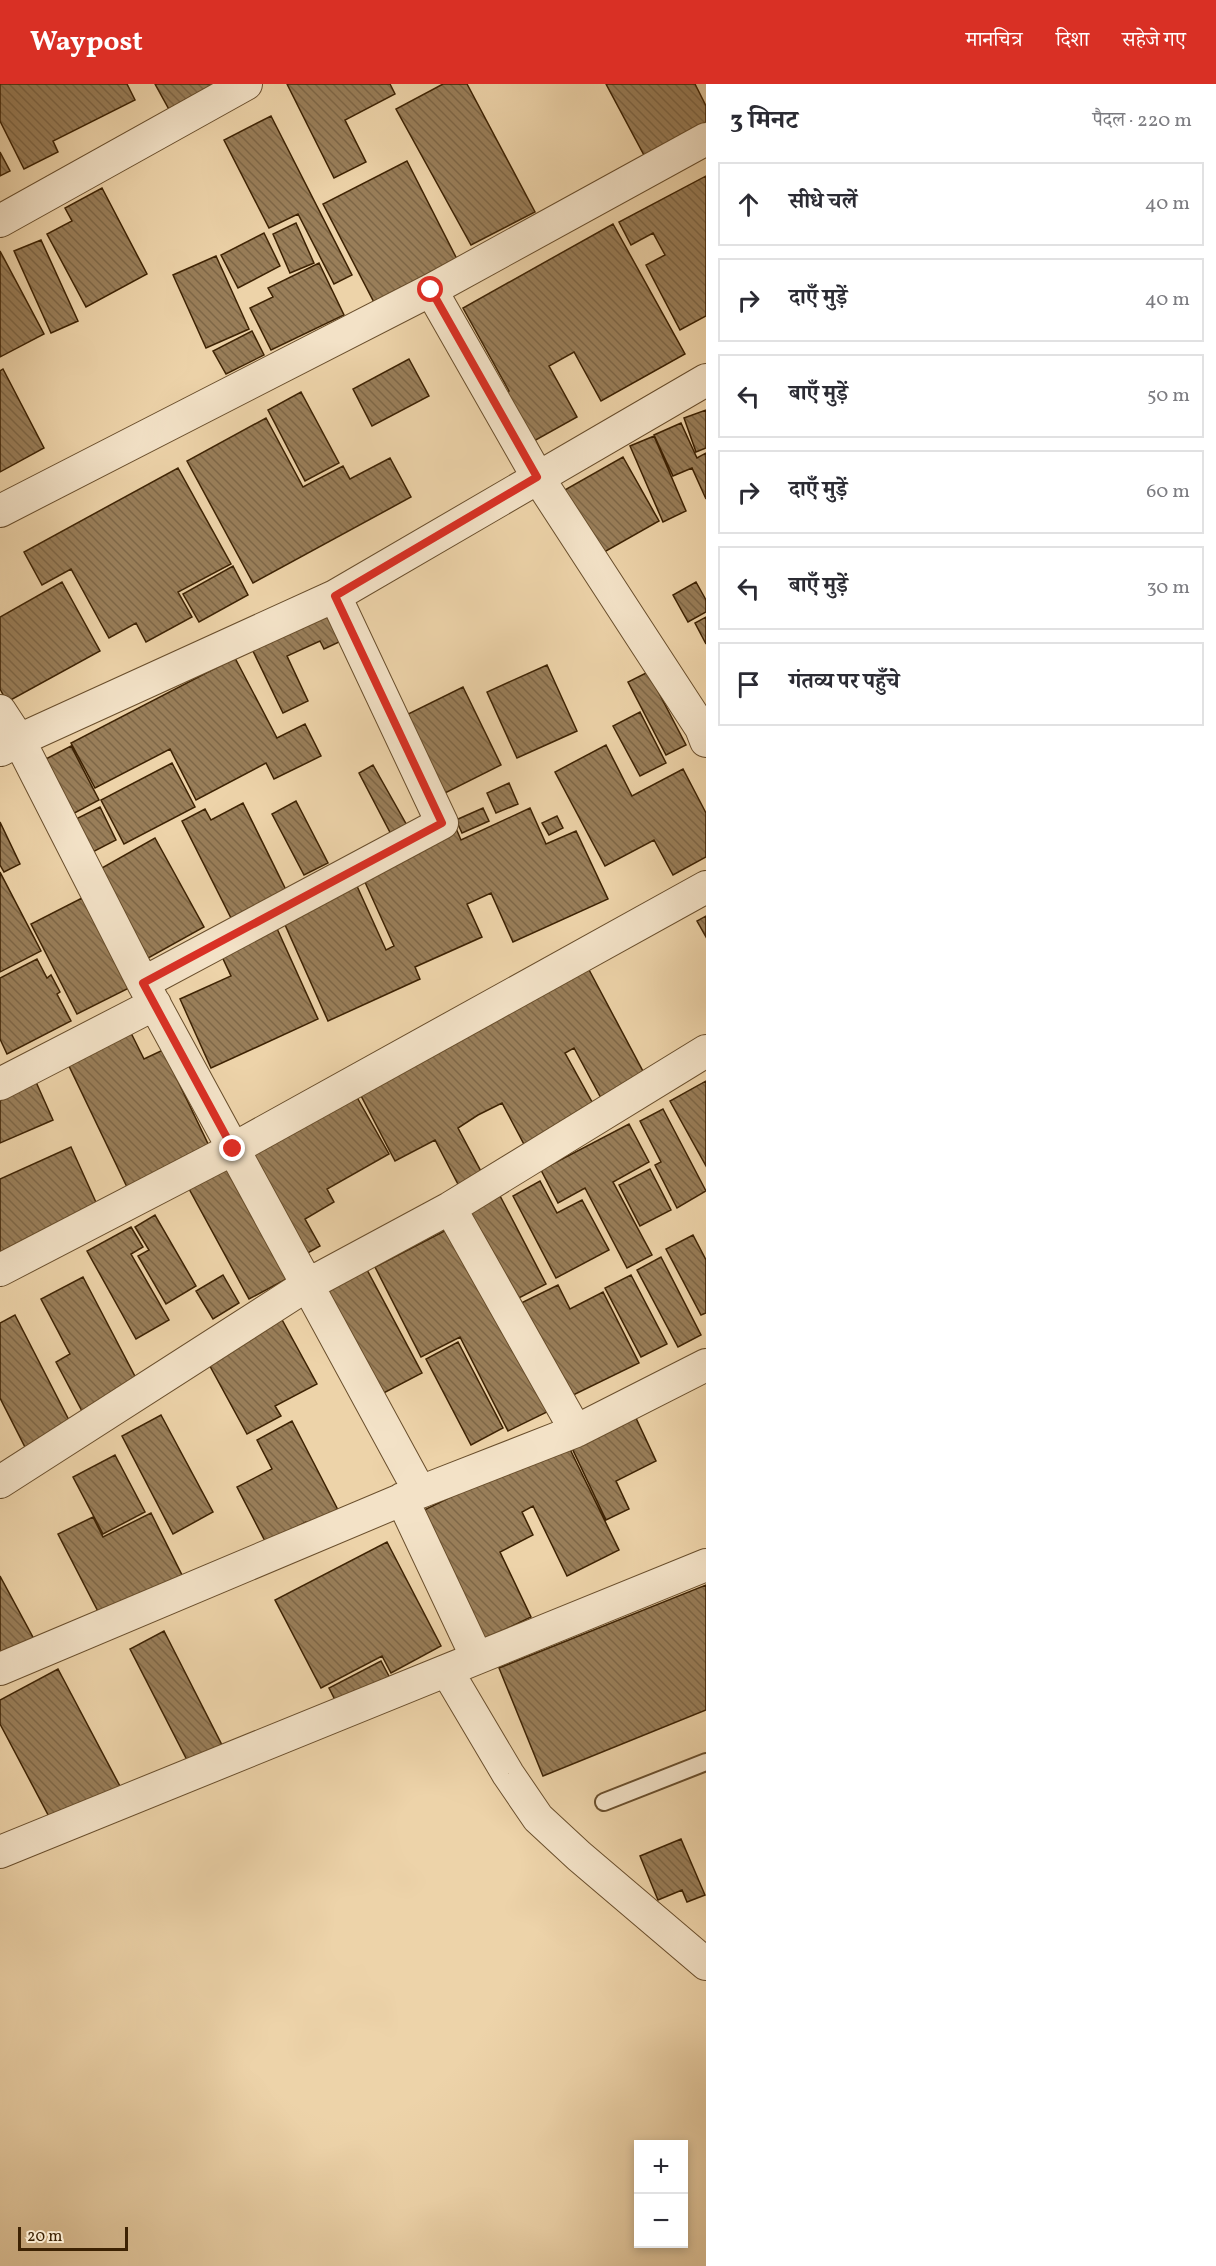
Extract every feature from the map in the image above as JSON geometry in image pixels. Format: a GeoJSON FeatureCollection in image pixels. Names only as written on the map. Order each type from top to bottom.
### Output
{"type":"FeatureCollection","features":[{"type":"Feature","properties":{"kind":"street"},"geometry":{"type":"LineString","coordinates":[[0,221],[246,84]]}},
{"type":"Feature","properties":{"kind":"street"},"geometry":{"type":"LineString","coordinates":[[0,511],[431,290],[706,139]]}},
{"type":"Feature","properties":{"kind":"street"},"geometry":{"type":"LineString","coordinates":[[431,290],[537,477],[704,732]]}},
{"type":"Feature","properties":{"kind":"street"},"geometry":{"type":"LineString","coordinates":[[9,745],[335,596],[706,380]]}},
{"type":"Feature","properties":{"kind":"street"},"geometry":{"type":"LineString","coordinates":[[0,1084],[442,823],[335,596]]}},
{"type":"Feature","properties":{"kind":"street"},"geometry":{"type":"LineString","coordinates":[[0,711],[9,745],[149,994],[307,1285],[411,1495],[477,1658]]}},
{"type":"Feature","properties":{"kind":"street"},"geometry":{"type":"LineString","coordinates":[[0,1270],[233,1149],[706,887]]}},
{"type":"Feature","properties":{"kind":"street"},"geometry":{"type":"LineString","coordinates":[[0,1482],[307,1285],[450,1208],[706,1051]]}},
{"type":"Feature","properties":{"kind":"street"},"geometry":{"type":"LineString","coordinates":[[450,1208],[576,1431]]}},
{"type":"Feature","properties":{"kind":"street"},"geometry":{"type":"LineString","coordinates":[[0,1669],[411,1495],[576,1431],[706,1365]]}},
{"type":"Feature","properties":{"kind":"street"},"geometry":{"type":"LineString","coordinates":[[0,1852],[706,1565]]}},
{"type":"Feature","properties":{"kind":"street"},"geometry":{"type":"LineString","coordinates":[[447,1671],[508,1774],[538,1818],[706,1964]]}},
{"type":"Feature","properties":{"kind":"lane"},"geometry":{"type":"LineString","coordinates":[[604,1802],[706,1762]]}},
{"type":"Feature","properties":{"kind":"building"},"geometry":{"type":"Polygon","coordinates":[[[0,84],[127,84],[135,100],[53,141],[58,152],[24,169],[0,121],[0,84]]]}},
{"type":"Feature","properties":{"kind":"building"},"geometry":{"type":"Polygon","coordinates":[[[155,84],[225,84],[171,113],[155,84]]]}},
{"type":"Feature","properties":{"kind":"building"},"geometry":{"type":"Polygon","coordinates":[[[287,84],[390,84],[395,94],[345,120],[366,162],[334,178],[287,84]]]}},
{"type":"Feature","properties":{"kind":"building"},"geometry":{"type":"Polygon","coordinates":[[[443,84],[467,84],[535,212],[471,245],[396,109],[443,84]]]}},
{"type":"Feature","properties":{"kind":"building"},"geometry":{"type":"Polygon","coordinates":[[[606,84],[695,84],[706,106],[706,125],[645,157],[606,84]]]}},
{"type":"Feature","properties":{"kind":"building"},"geometry":{"type":"Polygon","coordinates":[[[271,116],[352,275],[334,284],[298,214],[269,228],[224,140],[271,116]]]}},
{"type":"Feature","properties":{"kind":"building"},"geometry":{"type":"Polygon","coordinates":[[[0,152],[10,171],[0,176],[0,152]]]}},
{"type":"Feature","properties":{"kind":"building"},"geometry":{"type":"Polygon","coordinates":[[[407,161],[461,267],[378,310],[323,204],[407,161]]]}},
{"type":"Feature","properties":{"kind":"building"},"geometry":{"type":"Polygon","coordinates":[[[706,176],[706,316],[680,330],[646,265],[665,255],[653,233],[631,245],[619,222],[706,176]]]}},
{"type":"Feature","properties":{"kind":"building"},"geometry":{"type":"Polygon","coordinates":[[[102,188],[147,274],[86,307],[47,234],[72,221],[65,208],[102,188]]]}},
{"type":"Feature","properties":{"kind":"building"},"geometry":{"type":"Polygon","coordinates":[[[296,223],[314,263],[290,273],[273,234],[296,223]]]}},
{"type":"Feature","properties":{"kind":"building"},"geometry":{"type":"Polygon","coordinates":[[[613,224],[685,354],[601,401],[574,352],[549,366],[577,417],[525,446],[498,397],[509,391],[463,308],[613,224]]]}},
{"type":"Feature","properties":{"kind":"building"},"geometry":{"type":"Polygon","coordinates":[[[264,233],[280,266],[238,288],[221,255],[264,233]]]}},
{"type":"Feature","properties":{"kind":"building"},"geometry":{"type":"Polygon","coordinates":[[[41,240],[78,321],[51,333],[14,251],[41,240]]]}},
{"type":"Feature","properties":{"kind":"building"},"geometry":{"type":"Polygon","coordinates":[[[0,251],[44,334],[0,357],[0,251]]]}},
{"type":"Feature","properties":{"kind":"building"},"geometry":{"type":"Polygon","coordinates":[[[216,256],[249,329],[206,348],[173,275],[216,256]]]}},
{"type":"Feature","properties":{"kind":"building"},"geometry":{"type":"Polygon","coordinates":[[[319,263],[344,315],[271,350],[250,308],[273,297],[268,288],[319,263]]]}},
{"type":"Feature","properties":{"kind":"building"},"geometry":{"type":"Polygon","coordinates":[[[252,331],[264,355],[226,374],[213,351],[252,331]]]}},
{"type":"Feature","properties":{"kind":"building"},"geometry":{"type":"Polygon","coordinates":[[[409,359],[429,396],[372,426],[353,389],[409,359]]]}},
{"type":"Feature","properties":{"kind":"building"},"geometry":{"type":"Polygon","coordinates":[[[3,369],[44,448],[0,472],[0,371],[3,369]]]}},
{"type":"Feature","properties":{"kind":"building"},"geometry":{"type":"Polygon","coordinates":[[[301,392],[339,463],[305,481],[268,410],[301,392]]]}},
{"type":"Feature","properties":{"kind":"building"},"geometry":{"type":"Polygon","coordinates":[[[706,410],[706,448],[696,452],[684,418],[706,410]]]}},
{"type":"Feature","properties":{"kind":"building"},"geometry":{"type":"Polygon","coordinates":[[[266,418],[303,487],[343,466],[350,479],[390,458],[411,497],[253,583],[187,461],[266,418]]]}},
{"type":"Feature","properties":{"kind":"building"},"geometry":{"type":"Polygon","coordinates":[[[681,423],[697,458],[706,453],[706,499],[692,468],[673,476],[654,435],[681,423]]]}},
{"type":"Feature","properties":{"kind":"building"},"geometry":{"type":"Polygon","coordinates":[[[654,436],[686,511],[663,522],[630,446],[654,436]]]}},
{"type":"Feature","properties":{"kind":"building"},"geometry":{"type":"Polygon","coordinates":[[[623,457],[659,521],[599,555],[563,491],[623,457]]]}},
{"type":"Feature","properties":{"kind":"building"},"geometry":{"type":"Polygon","coordinates":[[[178,468],[231,564],[178,592],[192,617],[146,642],[136,623],[109,638],[71,569],[42,585],[24,552],[178,468]]]}},
{"type":"Feature","properties":{"kind":"building"},"geometry":{"type":"Polygon","coordinates":[[[233,566],[248,595],[199,622],[183,594],[233,566]]]}},
{"type":"Feature","properties":{"kind":"building"},"geometry":{"type":"Polygon","coordinates":[[[62,582],[100,651],[7,702],[0,689],[0,617],[62,582]]]}},
{"type":"Feature","properties":{"kind":"building"},"geometry":{"type":"Polygon","coordinates":[[[696,582],[706,600],[706,612],[688,622],[673,595],[696,582]]]}},
{"type":"Feature","properties":{"kind":"building"},"geometry":{"type":"Polygon","coordinates":[[[336,604],[352,636],[324,649],[320,641],[287,656],[308,701],[283,713],[250,645],[336,604]]]}},
{"type":"Feature","properties":{"kind":"building"},"geometry":{"type":"Polygon","coordinates":[[[706,617],[706,644],[695,623],[706,617]]]}},
{"type":"Feature","properties":{"kind":"building"},"geometry":{"type":"Polygon","coordinates":[[[235,658],[277,738],[305,724],[321,756],[274,779],[266,763],[196,800],[170,749],[95,788],[71,743],[235,658]]]}},
{"type":"Feature","properties":{"kind":"building"},"geometry":{"type":"Polygon","coordinates":[[[547,665],[577,731],[517,758],[487,692],[547,665]]]}},
{"type":"Feature","properties":{"kind":"building"},"geometry":{"type":"Polygon","coordinates":[[[648,672],[686,745],[666,755],[628,682],[648,672]]]}},
{"type":"Feature","properties":{"kind":"building"},"geometry":{"type":"Polygon","coordinates":[[[463,687],[501,765],[437,797],[398,719],[463,687]]]}},
{"type":"Feature","properties":{"kind":"building"},"geometry":{"type":"Polygon","coordinates":[[[640,712],[666,763],[640,776],[613,726],[640,712]]]}},
{"type":"Feature","properties":{"kind":"building"},"geometry":{"type":"Polygon","coordinates":[[[606,745],[632,796],[683,769],[706,813],[706,857],[673,875],[654,840],[605,866],[555,772],[606,745]]]}},
{"type":"Feature","properties":{"kind":"building"},"geometry":{"type":"Polygon","coordinates":[[[71,746],[99,800],[67,817],[38,763],[71,746]]]}},
{"type":"Feature","properties":{"kind":"building"},"geometry":{"type":"Polygon","coordinates":[[[172,763],[195,807],[124,844],[101,800],[172,763]]]}},
{"type":"Feature","properties":{"kind":"building"},"geometry":{"type":"Polygon","coordinates":[[[373,765],[409,829],[393,838],[359,773],[373,765]]]}},
{"type":"Feature","properties":{"kind":"building"},"geometry":{"type":"Polygon","coordinates":[[[509,783],[518,804],[496,813],[487,793],[509,783]]]}},
{"type":"Feature","properties":{"kind":"building"},"geometry":{"type":"Polygon","coordinates":[[[296,801],[328,863],[304,875],[272,814],[296,801]]]}},
{"type":"Feature","properties":{"kind":"building"},"geometry":{"type":"Polygon","coordinates":[[[243,803],[286,890],[231,918],[182,821],[205,809],[211,820],[243,803]]]}},
{"type":"Feature","properties":{"kind":"building"},"geometry":{"type":"Polygon","coordinates":[[[100,807],[116,840],[81,858],[64,825],[100,807]]]}},
{"type":"Feature","properties":{"kind":"building"},"geometry":{"type":"Polygon","coordinates":[[[483,808],[489,821],[462,833],[456,820],[483,808]]]}},
{"type":"Feature","properties":{"kind":"building"},"geometry":{"type":"Polygon","coordinates":[[[530,808],[546,844],[576,831],[608,899],[513,942],[491,893],[467,904],[482,937],[415,967],[420,979],[328,1021],[282,918],[356,884],[386,950],[394,946],[359,869],[455,826],[461,840],[530,808]]]}},
{"type":"Feature","properties":{"kind":"building"},"geometry":{"type":"Polygon","coordinates":[[[557,816],[563,828],[549,835],[542,823],[557,816]]]}},
{"type":"Feature","properties":{"kind":"building"},"geometry":{"type":"Polygon","coordinates":[[[0,822],[20,864],[4,872],[0,865],[0,822]]]}},
{"type":"Feature","properties":{"kind":"building"},"geometry":{"type":"Polygon","coordinates":[[[155,838],[204,927],[141,962],[93,873],[155,838]]]}},
{"type":"Feature","properties":{"kind":"building"},"geometry":{"type":"Polygon","coordinates":[[[0,872],[41,951],[0,972],[0,872]]]}},
{"type":"Feature","properties":{"kind":"building"},"geometry":{"type":"Polygon","coordinates":[[[82,898],[129,988],[77,1014],[31,924],[82,898]]]}},
{"type":"Feature","properties":{"kind":"building"},"geometry":{"type":"Polygon","coordinates":[[[706,916],[706,937],[697,921],[706,916]]]}},
{"type":"Feature","properties":{"kind":"building"},"geometry":{"type":"Polygon","coordinates":[[[274,922],[318,1019],[211,1068],[180,999],[231,976],[218,948],[274,922]]]}},
{"type":"Feature","properties":{"kind":"building"},"geometry":{"type":"Polygon","coordinates":[[[37,959],[47,978],[51,975],[60,992],[57,994],[71,1021],[7,1054],[0,1039],[0,978],[37,959]]]}},
{"type":"Feature","properties":{"kind":"building"},"geometry":{"type":"Polygon","coordinates":[[[587,966],[645,1075],[601,1098],[574,1048],[565,1053],[597,1111],[526,1148],[502,1103],[478,1115],[458,1128],[484,1177],[461,1190],[435,1140],[395,1161],[357,1088],[587,966]]]}},
{"type":"Feature","properties":{"kind":"building"},"geometry":{"type":"Polygon","coordinates":[[[131,1033],[144,1059],[163,1050],[210,1148],[127,1187],[68,1064],[131,1033]]]}},
{"type":"Feature","properties":{"kind":"building"},"geometry":{"type":"Polygon","coordinates":[[[706,1081],[706,1166],[670,1101],[706,1081]]]}},
{"type":"Feature","properties":{"kind":"building"},"geometry":{"type":"Polygon","coordinates":[[[36,1082],[53,1120],[0,1143],[0,1098],[36,1082]]]}},
{"type":"Feature","properties":{"kind":"building"},"geometry":{"type":"Polygon","coordinates":[[[354,1092],[389,1154],[327,1189],[334,1202],[305,1219],[320,1246],[299,1258],[241,1156],[354,1092]]]}},
{"type":"Feature","properties":{"kind":"building"},"geometry":{"type":"Polygon","coordinates":[[[663,1109],[706,1191],[677,1208],[655,1165],[661,1162],[640,1121],[663,1109]]]}},
{"type":"Feature","properties":{"kind":"building"},"geometry":{"type":"Polygon","coordinates":[[[629,1124],[649,1162],[613,1182],[652,1255],[627,1268],[585,1188],[558,1203],[541,1170],[629,1124]]]}},
{"type":"Feature","properties":{"kind":"building"},"geometry":{"type":"Polygon","coordinates":[[[71,1147],[99,1209],[0,1253],[0,1179],[71,1147]]]}},
{"type":"Feature","properties":{"kind":"building"},"geometry":{"type":"Polygon","coordinates":[[[233,1162],[294,1275],[249,1299],[188,1187],[233,1162]]]}},
{"type":"Feature","properties":{"kind":"building"},"geometry":{"type":"Polygon","coordinates":[[[650,1169],[671,1210],[640,1226],[619,1185],[650,1169]]]}},
{"type":"Feature","properties":{"kind":"building"},"geometry":{"type":"Polygon","coordinates":[[[540,1181],[557,1213],[582,1200],[609,1250],[556,1278],[513,1196],[540,1181]]]}},
{"type":"Feature","properties":{"kind":"building"},"geometry":{"type":"Polygon","coordinates":[[[498,1192],[546,1284],[513,1301],[465,1209],[498,1192]]]}},
{"type":"Feature","properties":{"kind":"building"},"geometry":{"type":"Polygon","coordinates":[[[155,1215],[196,1286],[166,1304],[138,1256],[149,1250],[135,1227],[155,1215]]]}},
{"type":"Feature","properties":{"kind":"building"},"geometry":{"type":"Polygon","coordinates":[[[454,1226],[549,1411],[508,1431],[460,1337],[421,1357],[375,1267],[454,1226]]]}},
{"type":"Feature","properties":{"kind":"building"},"geometry":{"type":"Polygon","coordinates":[[[131,1227],[143,1247],[131,1254],[169,1320],[136,1339],[87,1251],[131,1227]]]}},
{"type":"Feature","properties":{"kind":"building"},"geometry":{"type":"Polygon","coordinates":[[[693,1235],[706,1260],[706,1313],[701,1315],[666,1249],[693,1235]]]}},
{"type":"Feature","properties":{"kind":"building"},"geometry":{"type":"Polygon","coordinates":[[[661,1257],[701,1335],[678,1347],[637,1270],[661,1257]]]}},
{"type":"Feature","properties":{"kind":"building"},"geometry":{"type":"Polygon","coordinates":[[[366,1268],[422,1373],[376,1397],[321,1292],[366,1268]]]}},
{"type":"Feature","properties":{"kind":"building"},"geometry":{"type":"Polygon","coordinates":[[[223,1275],[239,1303],[213,1319],[196,1291],[223,1275]]]}},
{"type":"Feature","properties":{"kind":"building"},"geometry":{"type":"Polygon","coordinates":[[[631,1275],[667,1344],[641,1357],[605,1288],[631,1275]]]}},
{"type":"Feature","properties":{"kind":"building"},"geometry":{"type":"Polygon","coordinates":[[[83,1277],[139,1384],[83,1413],[56,1362],[70,1354],[41,1299],[83,1277]]]}},
{"type":"Feature","properties":{"kind":"building"},"geometry":{"type":"Polygon","coordinates":[[[558,1285],[570,1309],[603,1292],[639,1363],[563,1400],[517,1305],[558,1285]]]}},
{"type":"Feature","properties":{"kind":"building"},"geometry":{"type":"Polygon","coordinates":[[[15,1315],[74,1430],[28,1453],[0,1398],[0,1323],[15,1315]]]}},
{"type":"Feature","properties":{"kind":"building"},"geometry":{"type":"Polygon","coordinates":[[[280,1316],[317,1384],[275,1406],[281,1416],[247,1434],[205,1357],[280,1316]]]}},
{"type":"Feature","properties":{"kind":"building"},"geometry":{"type":"Polygon","coordinates":[[[458,1342],[503,1428],[471,1445],[426,1359],[458,1342]]]}},
{"type":"Feature","properties":{"kind":"building"},"geometry":{"type":"Polygon","coordinates":[[[161,1415],[213,1512],[173,1534],[122,1436],[161,1415]]]}},
{"type":"Feature","properties":{"kind":"building"},"geometry":{"type":"Polygon","coordinates":[[[635,1416],[656,1461],[616,1481],[629,1509],[606,1520],[571,1446],[635,1416]]]}},
{"type":"Feature","properties":{"kind":"building"},"geometry":{"type":"Polygon","coordinates":[[[292,1421],[338,1510],[308,1526],[306,1522],[266,1543],[237,1487],[272,1469],[257,1440],[292,1421]]]}},
{"type":"Feature","properties":{"kind":"building"},"geometry":{"type":"Polygon","coordinates":[[[566,1441],[619,1550],[567,1576],[533,1506],[522,1512],[533,1535],[500,1552],[531,1617],[481,1641],[418,1513],[566,1441]]]}},
{"type":"Feature","properties":{"kind":"building"},"geometry":{"type":"Polygon","coordinates":[[[115,1455],[145,1512],[103,1534],[73,1477],[115,1455]]]}},
{"type":"Feature","properties":{"kind":"building"},"geometry":{"type":"Polygon","coordinates":[[[151,1513],[185,1581],[104,1623],[58,1534],[93,1517],[103,1537],[151,1513]]]}},
{"type":"Feature","properties":{"kind":"building"},"geometry":{"type":"Polygon","coordinates":[[[387,1542],[441,1646],[391,1673],[382,1656],[321,1688],[275,1600],[387,1542]]]}},
{"type":"Feature","properties":{"kind":"building"},"geometry":{"type":"Polygon","coordinates":[[[0,1576],[35,1641],[0,1660],[0,1576]]]}},
{"type":"Feature","properties":{"kind":"building"},"geometry":{"type":"Polygon","coordinates":[[[706,1585],[706,1710],[543,1776],[499,1668],[706,1585]]]}},
{"type":"Feature","properties":{"kind":"building"},"geometry":{"type":"Polygon","coordinates":[[[164,1631],[222,1745],[188,1762],[130,1649],[164,1631]]]}},
{"type":"Feature","properties":{"kind":"building"},"geometry":{"type":"Polygon","coordinates":[[[381,1661],[391,1680],[339,1708],[329,1688],[381,1661]]]}},
{"type":"Feature","properties":{"kind":"building"},"geometry":{"type":"Polygon","coordinates":[[[58,1669],[122,1790],[54,1826],[0,1724],[0,1700],[58,1669]]]}},
{"type":"Feature","properties":{"kind":"building"},"geometry":{"type":"Polygon","coordinates":[[[681,1839],[705,1895],[687,1902],[682,1890],[658,1900],[640,1856],[681,1839]]]}},
{"type":"Feature","properties":{"kind":"route"},"geometry":{"type":"LineString","coordinates":[[233,1149],[143,983],[442,823],[335,596],[537,477],[431,290]]}}]}
